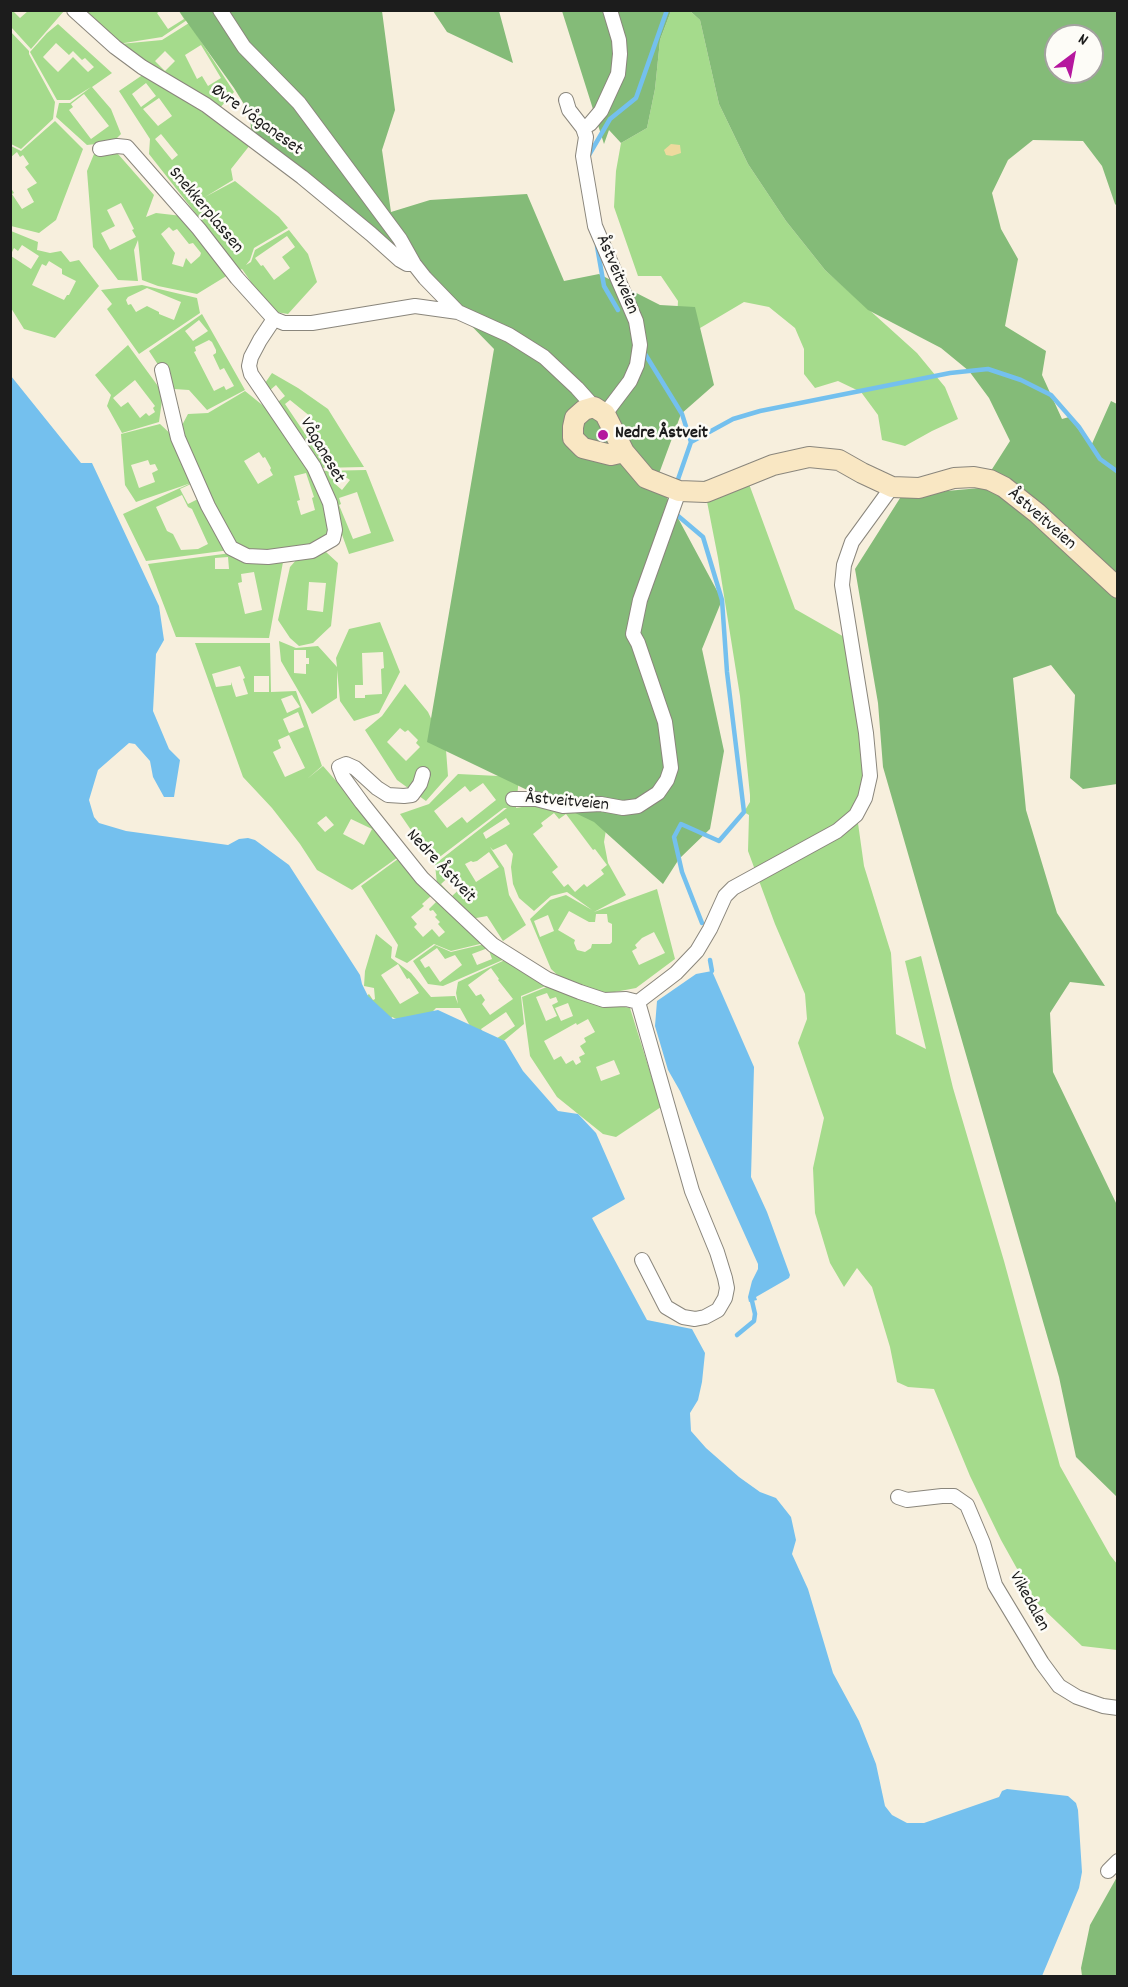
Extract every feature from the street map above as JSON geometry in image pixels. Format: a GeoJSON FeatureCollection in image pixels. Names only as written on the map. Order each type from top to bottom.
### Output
{"type":"FeatureCollection","features":[{"type":"Feature","properties":{"kind":"street","name":"Øvre Våganeset"},"geometry":{"type":"LineString","coordinates":[[74,10],[115,47],[142,67],[206,105],[302,177],[400,260],[406,264],[414,264]]}},
{"type":"Feature","properties":{"kind":"street"},"geometry":{"type":"LineString","coordinates":[[220,10],[244,47],[299,103],[400,239],[425,278],[459,312]]}},
{"type":"Feature","properties":{"kind":"street"},"geometry":{"type":"LineString","coordinates":[[566,100],[569,110],[583,128],[601,111],[618,74],[620,54],[619,40],[610,10]]}},
{"type":"Feature","properties":{"kind":"street","name":"Åstveitveien"},"geometry":{"type":"LineString","coordinates":[[583,128],[585,136],[583,156],[596,226],[636,321],[640,345],[637,364],[630,381],[599,411],[584,410],[575,418],[573,438],[583,448],[597,453],[611,455],[624,452]]}},
{"type":"Feature","properties":{"kind":"street","name":"Snekkerplassen"},"geometry":{"type":"LineString","coordinates":[[100,149],[127,147],[274,319]]}},
{"type":"Feature","properties":{"kind":"street"},"geometry":{"type":"LineString","coordinates":[[274,319],[284,323],[312,323],[415,306],[459,312],[509,335],[544,357],[599,411],[624,452],[646,478],[672,495]]}},
{"type":"Feature","properties":{"kind":"street","name":"Våganeset"},"geometry":{"type":"LineString","coordinates":[[162,370],[178,438],[208,506],[231,548],[247,556],[268,557],[319,548],[333,539],[335,530],[330,503],[314,467],[256,384],[249,366],[260,340],[274,319]]}},
{"type":"Feature","properties":{"kind":"street","name":"Åstveitveien"},"geometry":{"type":"LineString","coordinates":[[513,799],[536,799],[563,806],[601,804],[623,808],[638,806],[658,793],[667,780],[671,768],[665,722],[633,634],[640,600],[672,495],[706,492],[773,465],[809,457],[839,460],[892,487],[919,488],[954,478],[974,477],[990,480],[1004,487],[1037,513],[1118,588]]}},
{"type":"Feature","properties":{"kind":"street"},"geometry":{"type":"LineString","coordinates":[[642,1260],[666,1307],[683,1317],[695,1319],[705,1317],[718,1310],[725,1298],[727,1288],[725,1278],[692,1191],[638,1002],[676,973],[697,951],[725,896],[733,888],[837,831],[856,815],[865,798],[870,776],[868,755],[843,575],[852,542],[892,487]]}},
{"type":"Feature","properties":{"kind":"street","name":"Nedre Åstveit"},"geometry":{"type":"LineString","coordinates":[[423,774],[420,784],[412,795],[388,795],[377,789],[355,768],[346,764],[339,767],[356,795],[422,879],[493,945],[548,979],[580,993],[604,1000],[627,999],[638,1002]]}},
{"type":"Feature","properties":{"kind":"street","name":"Vikedalen"},"geometry":{"type":"LineString","coordinates":[[898,1497],[907,1500],[954,1496],[967,1505],[983,1543],[995,1585],[1047,1670],[1059,1686],[1077,1697],[1102,1706],[1118,1708]]}},
{"type":"Feature","properties":{"kind":"green space"},"geometry":{"type":"Polygon","coordinates":[[[11,11],[20,18],[28,11],[64,11],[31,49],[11,27],[11,11]]]}},
{"type":"Feature","properties":{"kind":"green space"},"geometry":{"type":"Polygon","coordinates":[[[81,11],[160,11],[157,13],[168,29],[184,19],[179,11],[187,20],[162,37],[118,44],[81,11]]]}},
{"type":"Feature","properties":{"kind":"green space"},"geometry":{"type":"Polygon","coordinates":[[[179,11],[382,11],[395,110],[382,150],[391,212],[430,200],[527,194],[564,281],[599,274],[660,305],[695,307],[714,385],[681,414],[657,479],[722,600],[702,649],[724,751],[710,829],[679,859],[663,884],[594,822],[427,742],[494,349],[456,310],[338,209],[251,129],[250,114],[179,11]]]}},
{"type":"Feature","properties":{"kind":"green space"},"geometry":{"type":"Polygon","coordinates":[[[433,11],[499,11],[513,63],[447,32],[433,11]]]}},
{"type":"Feature","properties":{"kind":"green space"},"geometry":{"type":"Polygon","coordinates":[[[562,11],[671,11],[660,40],[655,89],[647,128],[621,143],[609,130],[604,144],[562,11]]]}},
{"type":"Feature","properties":{"kind":"green space"},"geometry":{"type":"Polygon","coordinates":[[[671,11],[690,11],[700,20],[719,104],[748,164],[786,221],[825,270],[917,353],[945,387],[958,419],[905,446],[882,440],[878,415],[861,392],[838,381],[815,388],[804,374],[804,349],[795,328],[769,307],[744,302],[690,334],[676,337],[678,301],[661,276],[638,276],[614,207],[616,171],[621,143],[647,128],[655,89],[660,40],[671,11]]]}},
{"type":"Feature","properties":{"kind":"green space"},"geometry":{"type":"Polygon","coordinates":[[[690,11],[1117,11],[1117,206],[1102,166],[1083,141],[1033,140],[1008,160],[992,193],[1001,229],[1018,259],[1005,326],[1046,351],[1042,375],[1062,419],[1069,417],[1091,446],[1111,401],[1117,404],[1117,784],[1083,789],[1070,778],[1075,695],[1051,665],[1013,678],[1026,810],[1057,913],[1105,986],[1070,982],[1050,1013],[1053,1072],[1117,1205],[1117,1497],[1076,1457],[1059,1377],[883,767],[878,703],[855,569],[902,495],[980,488],[1010,441],[989,398],[969,371],[941,348],[868,310],[825,270],[786,221],[748,164],[719,104],[700,20],[690,11]]]}},
{"type":"Feature","properties":{"kind":"green space"},"geometry":{"type":"Polygon","coordinates":[[[189,23],[234,92],[219,109],[146,66],[120,44],[162,40],[189,23]],[[201,45],[185,55],[197,79],[202,76],[208,86],[221,78],[201,45]],[[165,51],[155,61],[165,71],[175,61],[165,51]]]}},
{"type":"Feature","properties":{"kind":"green space"},"geometry":{"type":"Polygon","coordinates":[[[58,24],[112,73],[92,87],[111,109],[121,134],[113,142],[87,145],[56,117],[59,103],[70,103],[91,87],[70,100],[57,100],[30,52],[58,24]],[[56,43],[43,57],[58,72],[73,57],[88,72],[94,67],[73,51],[69,55],[56,43]],[[84,94],[71,104],[73,107],[69,110],[91,139],[109,126],[84,94]]]}},
{"type":"Feature","properties":{"kind":"green space"},"geometry":{"type":"Polygon","coordinates":[[[10,31],[29,51],[55,102],[53,119],[21,149],[11,144],[10,31]]]}},
{"type":"Feature","properties":{"kind":"green space"},"geometry":{"type":"Polygon","coordinates":[[[144,74],[250,145],[231,169],[233,180],[205,197],[235,181],[279,217],[288,228],[254,248],[246,265],[251,262],[255,250],[289,230],[308,254],[317,282],[288,314],[276,312],[247,286],[251,282],[242,269],[240,270],[149,154],[150,139],[119,91],[144,74]],[[146,83],[132,94],[141,107],[156,96],[146,83]],[[159,98],[143,109],[158,126],[172,116],[159,98]],[[161,134],[155,139],[172,160],[178,155],[161,134]],[[287,236],[255,258],[274,280],[290,268],[282,257],[295,247],[287,236]]]}},
{"type":"Feature","properties":{"kind":"green space"},"geometry":{"type":"Polygon","coordinates":[[[55,121],[83,149],[56,220],[39,233],[11,226],[11,188],[14,193],[12,194],[22,209],[34,202],[27,189],[37,183],[25,167],[29,164],[23,155],[20,157],[17,152],[11,157],[11,146],[21,151],[55,121]]]}},
{"type":"Feature","properties":{"kind":"green space"},"geometry":{"type":"Polygon","coordinates":[[[94,154],[118,154],[154,195],[146,217],[156,213],[182,216],[228,275],[197,294],[158,286],[142,280],[138,240],[134,250],[138,281],[118,280],[93,247],[87,171],[94,154]],[[121,203],[107,210],[115,226],[101,233],[110,250],[136,237],[121,203]],[[169,227],[161,234],[175,253],[172,264],[183,267],[186,258],[191,264],[201,253],[193,243],[189,244],[177,229],[173,231],[169,227]]]}},
{"type":"Feature","properties":{"kind":"green space"},"geometry":{"type":"Polygon","coordinates":[[[11,231],[38,242],[37,250],[50,253],[61,251],[70,262],[79,260],[99,286],[55,338],[24,329],[11,308],[11,256],[31,269],[39,256],[22,245],[18,251],[14,248],[11,254],[11,231]],[[49,261],[46,266],[42,264],[32,285],[64,300],[76,281],[62,274],[62,269],[49,261]]]}},
{"type":"Feature","properties":{"kind":"green space"},"geometry":{"type":"Polygon","coordinates":[[[142,285],[197,298],[200,313],[139,354],[107,309],[112,304],[101,290],[142,285]],[[147,288],[126,300],[136,312],[147,306],[174,320],[181,302],[147,288]]]}},
{"type":"Feature","properties":{"kind":"green space"},"geometry":{"type":"Polygon","coordinates":[[[202,314],[245,390],[207,410],[189,390],[174,389],[149,351],[202,314]],[[199,320],[185,331],[193,341],[208,331],[199,320]],[[209,340],[195,347],[194,352],[214,391],[224,386],[226,390],[234,386],[224,368],[220,370],[213,355],[216,350],[209,340]]]}},
{"type":"Feature","properties":{"kind":"green space"},"geometry":{"type":"Polygon","coordinates":[[[128,345],[163,393],[159,422],[122,433],[107,406],[111,395],[95,375],[128,345]],[[135,380],[113,398],[121,407],[128,402],[140,418],[146,413],[149,416],[155,412],[153,408],[155,406],[135,380]]]}},
{"type":"Feature","properties":{"kind":"green space"},"geometry":{"type":"Polygon","coordinates":[[[272,373],[328,409],[364,467],[318,468],[263,386],[272,373]],[[276,385],[269,391],[278,402],[285,396],[276,385]],[[290,400],[285,404],[310,441],[312,439],[316,444],[321,441],[311,417],[290,400]]]}},
{"type":"Feature","properties":{"kind":"green space"},"geometry":{"type":"Polygon","coordinates":[[[245,391],[266,408],[293,445],[326,502],[332,527],[325,538],[310,546],[280,554],[241,549],[234,541],[193,465],[180,429],[188,414],[208,413],[245,391]],[[259,452],[244,461],[258,484],[273,475],[265,457],[263,458],[259,452]],[[306,473],[294,476],[301,515],[315,510],[312,498],[314,497],[306,473]]]}},
{"type":"Feature","properties":{"kind":"green space"},"geometry":{"type":"Polygon","coordinates":[[[160,424],[176,439],[230,550],[146,561],[123,514],[191,483],[136,502],[125,485],[121,434],[160,424]],[[148,460],[131,465],[139,488],[155,482],[152,473],[158,470],[155,464],[150,465],[148,460]],[[193,483],[180,489],[188,504],[200,498],[193,483]],[[182,495],[156,507],[167,531],[173,534],[181,550],[198,549],[208,544],[192,509],[188,507],[182,495]]]}},
{"type":"Feature","properties":{"kind":"green space"},"geometry":{"type":"Polygon","coordinates":[[[366,470],[394,541],[349,554],[319,471],[366,470]],[[341,474],[334,483],[342,490],[350,480],[341,474]],[[357,492],[339,498],[341,504],[339,505],[353,539],[371,533],[357,492]]]}},
{"type":"Feature","properties":{"kind":"green space"},"geometry":{"type":"Polygon","coordinates":[[[745,473],[795,609],[853,642],[870,776],[857,816],[864,866],[891,953],[896,1034],[926,1049],[905,961],[921,956],[953,1088],[1004,1261],[1060,1466],[1117,1564],[1117,1650],[1082,1646],[1035,1601],[1001,1540],[970,1476],[934,1389],[908,1387],[897,1382],[890,1347],[872,1287],[857,1268],[844,1287],[830,1263],[815,1213],[813,1168],[824,1118],[798,1043],[807,1019],[805,994],[775,924],[748,851],[749,815],[744,812],[750,802],[750,795],[740,696],[703,481],[729,478],[745,473]]]}},
{"type":"Feature","properties":{"kind":"green space"},"geometry":{"type":"Polygon","coordinates":[[[326,552],[338,563],[331,626],[313,643],[299,646],[290,638],[278,620],[290,567],[298,558],[326,552]],[[309,582],[307,610],[323,612],[326,583],[309,582]]]}},
{"type":"Feature","properties":{"kind":"green space"},"geometry":{"type":"Polygon","coordinates":[[[231,553],[283,562],[269,638],[176,637],[148,564],[231,553]],[[228,557],[215,558],[215,569],[229,569],[228,557]],[[254,572],[241,574],[242,582],[238,583],[245,614],[262,610],[254,572]]]}},
{"type":"Feature","properties":{"kind":"green space"},"geometry":{"type":"Polygon","coordinates":[[[380,622],[400,672],[379,713],[354,721],[340,701],[337,670],[337,698],[312,714],[281,661],[279,641],[296,648],[318,646],[337,667],[336,658],[349,629],[380,622]],[[294,650],[294,673],[306,674],[306,664],[309,664],[309,658],[306,658],[306,650],[294,650]],[[383,652],[362,653],[363,685],[355,685],[355,698],[382,694],[383,652]]]}},
{"type":"Feature","properties":{"kind":"green space"},"geometry":{"type":"Polygon","coordinates":[[[195,643],[270,643],[271,692],[296,691],[322,766],[307,779],[323,766],[401,855],[352,890],[317,870],[272,808],[243,777],[195,643]],[[240,666],[212,674],[216,687],[231,685],[231,682],[236,697],[248,694],[240,666]],[[254,676],[254,692],[269,692],[269,676],[254,676]],[[292,695],[281,699],[287,713],[300,707],[292,695]],[[298,712],[283,719],[289,733],[304,727],[298,712]],[[289,735],[278,740],[281,748],[273,752],[285,777],[305,768],[289,735]],[[326,816],[317,823],[325,832],[334,825],[326,816]],[[351,819],[343,834],[364,845],[372,829],[351,819]]]}},
{"type":"Feature","properties":{"kind":"green space"},"geometry":{"type":"Polygon","coordinates":[[[405,684],[428,712],[446,750],[448,776],[426,801],[397,780],[365,730],[382,716],[405,684]],[[400,728],[387,742],[406,761],[420,747],[416,743],[418,740],[408,730],[405,732],[400,728]]]}},
{"type":"Feature","properties":{"kind":"green space"},"geometry":{"type":"Polygon","coordinates":[[[458,774],[519,777],[516,808],[539,804],[599,809],[608,818],[604,842],[608,863],[626,895],[594,912],[657,889],[675,959],[636,988],[604,994],[565,982],[551,969],[530,919],[550,900],[566,895],[592,910],[567,892],[551,896],[534,911],[519,898],[513,884],[511,867],[513,854],[506,844],[493,850],[490,847],[504,868],[509,895],[526,925],[503,941],[487,916],[471,919],[437,885],[435,864],[507,808],[433,862],[400,814],[429,804],[458,774]],[[483,783],[470,792],[465,786],[434,811],[447,828],[462,817],[467,823],[496,800],[483,783]],[[554,813],[541,823],[543,826],[533,834],[558,867],[552,872],[564,887],[568,884],[575,892],[584,884],[587,887],[604,874],[601,870],[607,865],[566,814],[559,819],[554,813]],[[506,818],[483,833],[486,839],[510,824],[506,818]],[[489,852],[465,864],[476,882],[499,867],[489,852]],[[454,872],[441,884],[452,896],[465,884],[454,872]],[[569,911],[558,930],[575,940],[577,950],[585,952],[591,948],[592,944],[610,944],[612,924],[608,922],[607,914],[596,914],[595,922],[589,922],[569,911]],[[548,915],[534,921],[540,937],[554,931],[548,915]],[[654,932],[642,938],[635,945],[637,948],[632,951],[639,965],[665,953],[654,932]]]}},
{"type":"Feature","properties":{"kind":"green space"},"geometry":{"type":"Polygon","coordinates":[[[402,856],[484,943],[451,951],[434,944],[407,963],[395,957],[398,945],[361,886],[402,856]],[[431,896],[422,904],[424,906],[411,917],[417,924],[414,927],[423,937],[432,929],[439,937],[445,932],[438,924],[440,922],[435,917],[437,915],[429,909],[436,902],[431,896]]]}},
{"type":"Feature","properties":{"kind":"green space"},"geometry":{"type":"Polygon","coordinates":[[[376,934],[392,947],[391,958],[411,973],[431,997],[455,996],[458,1004],[456,993],[458,982],[507,959],[548,985],[521,996],[524,1024],[494,1049],[470,1026],[460,1008],[436,1008],[412,1033],[401,1021],[392,1017],[390,1021],[364,998],[369,994],[373,1000],[375,999],[374,988],[364,986],[365,971],[376,934]],[[398,964],[381,975],[400,1004],[419,993],[398,964]],[[491,968],[468,985],[476,996],[481,994],[485,1000],[482,1004],[490,1015],[513,999],[491,968]],[[506,1012],[481,1029],[490,1043],[515,1026],[506,1012]]]}},
{"type":"Feature","properties":{"kind":"green space"},"geometry":{"type":"Polygon","coordinates":[[[485,944],[505,959],[443,986],[428,984],[413,961],[435,945],[451,952],[485,944]],[[437,948],[420,960],[425,968],[429,966],[440,982],[462,965],[455,955],[445,959],[437,948]],[[488,948],[472,954],[477,965],[492,959],[488,948]]]}},
{"type":"Feature","properties":{"kind":"green space"},"geometry":{"type":"Polygon","coordinates":[[[549,986],[577,998],[630,1008],[661,1107],[616,1137],[603,1134],[557,1097],[530,1056],[522,997],[549,986]],[[547,993],[536,997],[546,1021],[557,1016],[552,1005],[558,1002],[556,997],[550,999],[547,993]],[[568,1003],[555,1008],[561,1021],[573,1016],[568,1003]],[[588,1019],[577,1025],[576,1023],[544,1041],[554,1060],[561,1056],[566,1064],[573,1060],[576,1065],[581,1062],[579,1057],[585,1054],[580,1046],[586,1042],[584,1038],[595,1032],[588,1019]],[[614,1060],[596,1067],[601,1081],[620,1074],[614,1060]]]}},
{"type":"Feature","properties":{"kind":"green space"},"geometry":{"type":"Polygon","coordinates":[[[1117,1877],[1117,1976],[1082,1976],[1081,1968],[1090,1925],[1117,1877]]]}},
{"type":"Feature","properties":{"kind":"sand"},"geometry":{"type":"Polygon","coordinates":[[[671,144],[680,145],[681,153],[666,155],[664,150],[671,144]]]}},
{"type":"Feature","properties":{"kind":"water"},"geometry":{"type":"Polygon","coordinates":[[[11,376],[81,463],[92,463],[159,606],[164,640],[156,654],[153,711],[169,749],[180,760],[174,797],[164,797],[153,777],[150,761],[135,744],[129,743],[98,770],[89,800],[94,817],[99,823],[126,831],[228,845],[239,839],[255,840],[289,865],[360,975],[368,996],[393,1019],[438,1010],[505,1041],[523,1071],[558,1111],[578,1114],[596,1133],[625,1199],[592,1218],[647,1320],[692,1329],[705,1353],[698,1400],[690,1413],[691,1431],[706,1448],[739,1477],[760,1492],[776,1498],[791,1517],[796,1540],[792,1554],[808,1589],[833,1673],[859,1721],[876,1764],[885,1806],[892,1815],[907,1823],[924,1823],[999,1797],[1002,1791],[1007,1789],[1068,1796],[1076,1803],[1082,1872],[1079,1888],[1042,1976],[11,1976],[11,376]]]}},
{"type":"Feature","properties":{"kind":"water"},"geometry":{"type":"Polygon","coordinates":[[[712,971],[754,1067],[751,1177],[767,1212],[790,1275],[789,1278],[756,1297],[757,1300],[749,1302],[748,1297],[758,1264],[680,1091],[668,1070],[655,1026],[657,1001],[696,974],[712,971]]]}},
{"type":"Feature","properties":{"kind":"waterway"},"geometry":{"type":"LineString","coordinates":[[589,155],[610,119],[636,98],[667,10]]}},
{"type":"Feature","properties":{"kind":"waterway"},"geometry":{"type":"LineString","coordinates":[[597,246],[604,286],[618,310]]}},
{"type":"Feature","properties":{"kind":"waterway"},"geometry":{"type":"LineString","coordinates":[[642,349],[682,414],[691,442]]}},
{"type":"Feature","properties":{"kind":"waterway"},"geometry":{"type":"LineString","coordinates":[[676,485],[691,442],[733,419],[760,411],[950,373],[988,369],[1021,380],[1051,395],[1079,427],[1100,459],[1118,472]]}},
{"type":"Feature","properties":{"kind":"waterway"},"geometry":{"type":"LineString","coordinates":[[677,511],[677,515],[703,537],[722,600],[727,672],[744,812],[719,841],[681,824],[674,837],[682,872],[702,923]]}},
{"type":"Feature","properties":{"kind":"waterway"},"geometry":{"type":"LineString","coordinates":[[710,960],[712,971]]}},
{"type":"Feature","properties":{"kind":"waterway"},"geometry":{"type":"LineString","coordinates":[[737,1335],[754,1321],[752,1301]]}},
{"type":"Feature","properties":{"kind":"place","name":"Nedre Åstveit"},"geometry":{"type":"Point","coordinates":[603,435]}}]}
